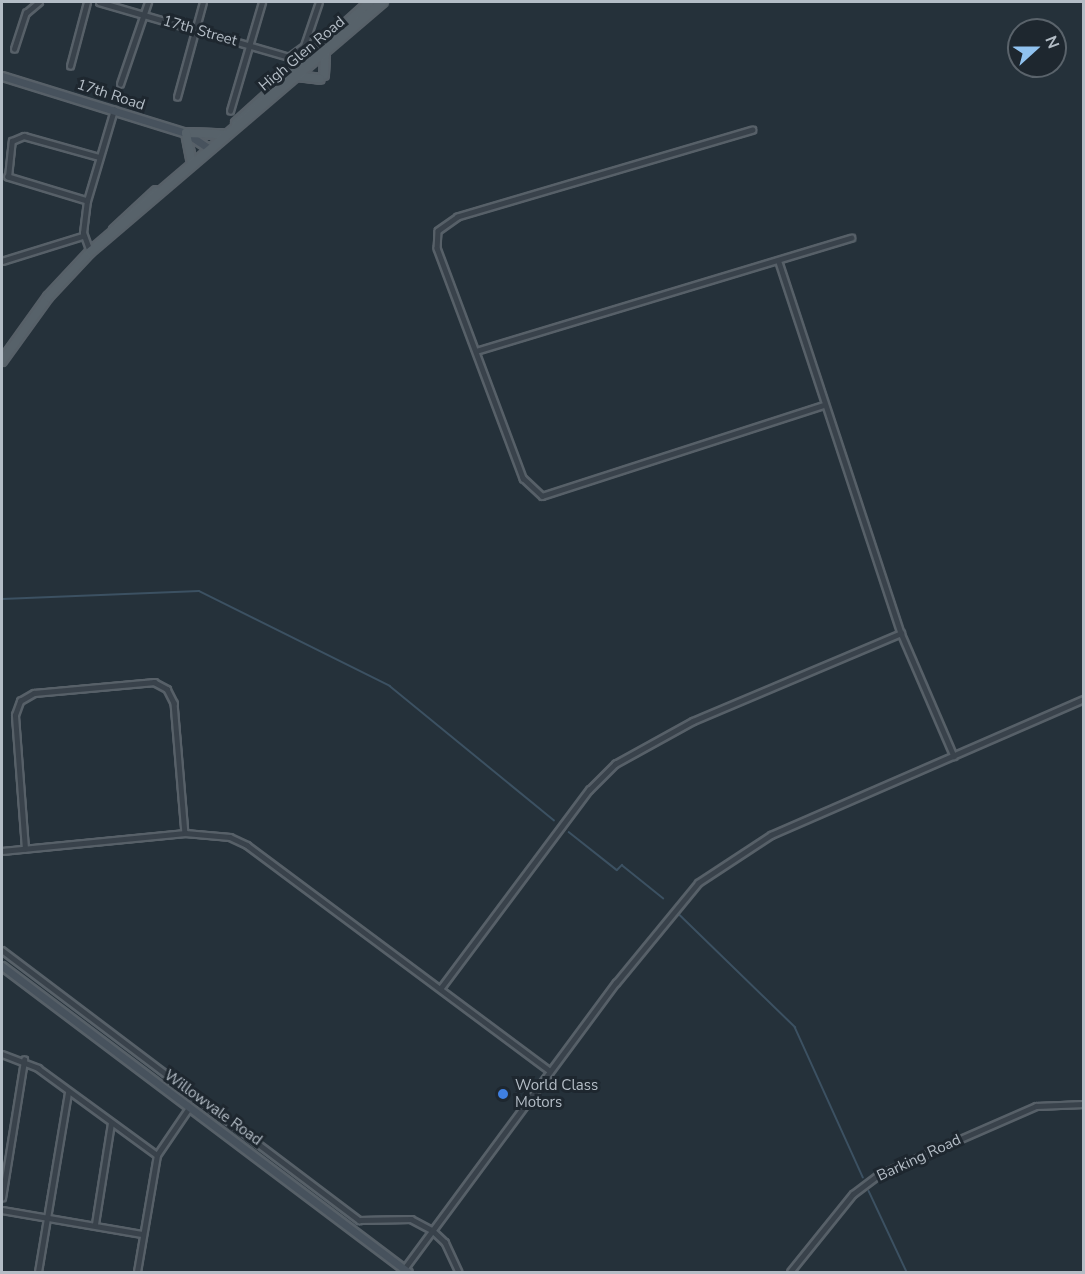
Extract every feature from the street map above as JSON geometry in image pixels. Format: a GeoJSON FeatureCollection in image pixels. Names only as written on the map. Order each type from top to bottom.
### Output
{"type":"FeatureCollection","features":[{"type":"Feature","properties":{"kind":"main road","name":"High Glen Road"},"geometry":{"type":"LineString","coordinates":[[2,361],[48,297],[90,252],[181,174],[297,66],[370,2]]}},
{"type":"Feature","properties":{"kind":"main road","name":"High Glen Road"},"geometry":{"type":"LineString","coordinates":[[235,124],[297,76],[383,2]]}},
{"type":"Feature","properties":{"kind":"main road"},"geometry":{"type":"LineString","coordinates":[[297,76],[322,77],[325,52]]}},
{"type":"Feature","properties":{"kind":"main road","name":"17th Road"},"geometry":{"type":"LineString","coordinates":[[2,76],[186,133],[208,148]]}},
{"type":"Feature","properties":{"kind":"main road"},"geometry":{"type":"LineString","coordinates":[[192,163],[186,133],[224,134]]}},
{"type":"Feature","properties":{"kind":"main road","name":"Willowvale Road"},"geometry":{"type":"LineString","coordinates":[[2,966],[406,1271]]}},
{"type":"Feature","properties":{"kind":"street"},"geometry":{"type":"LineString","coordinates":[[14,49],[26,13],[39,2]]}},
{"type":"Feature","properties":{"kind":"street"},"geometry":{"type":"LineString","coordinates":[[70,66],[87,2]]}},
{"type":"Feature","properties":{"kind":"street","name":"17th Street"},"geometry":{"type":"LineString","coordinates":[[99,2],[196,28],[289,57]]}},
{"type":"Feature","properties":{"kind":"street"},"geometry":{"type":"LineString","coordinates":[[120,84],[148,2]]}},
{"type":"Feature","properties":{"kind":"street"},"geometry":{"type":"LineString","coordinates":[[177,97],[203,2]]}},
{"type":"Feature","properties":{"kind":"street"},"geometry":{"type":"LineString","coordinates":[[230,111],[262,2]]}},
{"type":"Feature","properties":{"kind":"street"},"geometry":{"type":"LineString","coordinates":[[297,66],[289,57],[304,46],[319,2]]}},
{"type":"Feature","properties":{"kind":"street"},"geometry":{"type":"LineString","coordinates":[[90,252],[83,236],[87,201],[114,110]]}},
{"type":"Feature","properties":{"kind":"street"},"geometry":{"type":"LineString","coordinates":[[753,130],[458,217],[442,225],[437,248],[523,478],[542,496],[824,405]]}},
{"type":"Feature","properties":{"kind":"street"},"geometry":{"type":"LineString","coordinates":[[87,201],[8,177],[12,141],[24,136],[99,158]]}},
{"type":"Feature","properties":{"kind":"street"},"geometry":{"type":"LineString","coordinates":[[2,261],[83,236]]}},
{"type":"Feature","properties":{"kind":"street"},"geometry":{"type":"LineString","coordinates":[[476,351],[852,238]]}},
{"type":"Feature","properties":{"kind":"street"},"geometry":{"type":"LineString","coordinates":[[779,261],[824,405],[901,633],[954,756]]}},
{"type":"Feature","properties":{"kind":"street"},"geometry":{"type":"LineString","coordinates":[[441,990],[589,790],[615,764],[721,709],[901,633]]}},
{"type":"Feature","properties":{"kind":"street"},"geometry":{"type":"LineString","coordinates":[[25,849],[15,715],[20,701],[34,693],[154,682],[167,689],[174,703],[185,833]]}},
{"type":"Feature","properties":{"kind":"street"},"geometry":{"type":"LineString","coordinates":[[406,1271],[432,1230],[668,915],[720,865],[771,835],[1083,699]]}},
{"type":"Feature","properties":{"kind":"street"},"geometry":{"type":"LineString","coordinates":[[2,851],[185,833],[216,833],[247,845],[550,1071]]}},
{"type":"Feature","properties":{"kind":"street"},"geometry":{"type":"LineString","coordinates":[[2,950],[359,1220],[411,1219],[432,1230],[445,1242],[459,1272]]}},
{"type":"Feature","properties":{"kind":"street"},"geometry":{"type":"LineString","coordinates":[[2,1054],[24,1060],[157,1155]]}},
{"type":"Feature","properties":{"kind":"street"},"geometry":{"type":"LineString","coordinates":[[2,1198],[24,1060]]}},
{"type":"Feature","properties":{"kind":"street"},"geometry":{"type":"LineString","coordinates":[[40,1272],[68,1092]]}},
{"type":"Feature","properties":{"kind":"street","name":"Barking Road"},"geometry":{"type":"LineString","coordinates":[[790,1272],[853,1194],[878,1175],[1036,1106],[1083,1104]]}},
{"type":"Feature","properties":{"kind":"street"},"geometry":{"type":"LineString","coordinates":[[136,1272],[157,1155],[189,1108]]}},
{"type":"Feature","properties":{"kind":"street"},"geometry":{"type":"LineString","coordinates":[[95,1224],[111,1123]]}},
{"type":"Feature","properties":{"kind":"street"},"geometry":{"type":"LineString","coordinates":[[2,1210],[143,1233]]}},
{"type":"Feature","properties":{"kind":"waterway"},"geometry":{"type":"LineString","coordinates":[[2,599],[199,591],[390,686],[554,820]]}},
{"type":"Feature","properties":{"kind":"waterway"},"geometry":{"type":"LineString","coordinates":[[569,832],[617,870],[622,865],[663,898]]}},
{"type":"Feature","properties":{"kind":"waterway"},"geometry":{"type":"LineString","coordinates":[[680,915],[795,1027],[863,1177]]}},
{"type":"Feature","properties":{"kind":"waterway"},"geometry":{"type":"LineString","coordinates":[[869,1191],[907,1272]]}},
{"type":"Feature","properties":{"kind":"place","name":"World Class Motors"},"geometry":{"type":"Point","coordinates":[503,1094]}}]}
